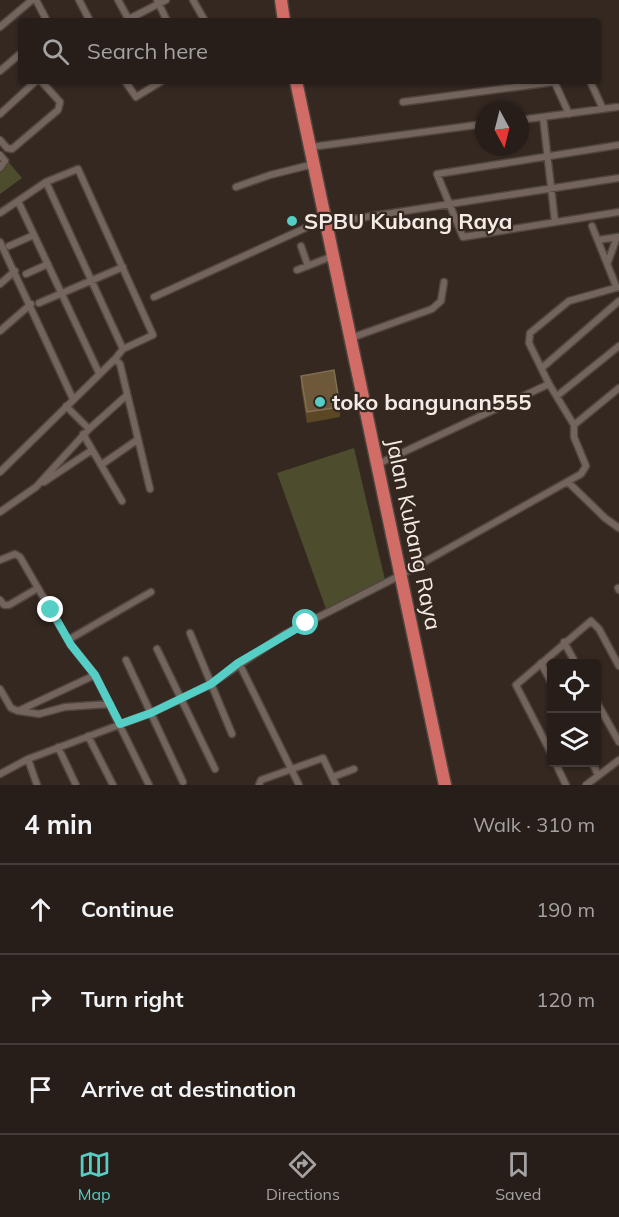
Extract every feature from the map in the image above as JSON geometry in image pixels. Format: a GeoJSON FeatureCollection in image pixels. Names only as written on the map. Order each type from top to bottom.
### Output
{"type":"FeatureCollection","features":[{"type":"Feature","properties":{"kind":"highway"},"geometry":{"type":"LineString","coordinates":[[281,0],[284,18]]}},
{"type":"Feature","properties":{"kind":"highway","name":"Jalan Kubang Raya"},"geometry":{"type":"LineString","coordinates":[[297,84],[445,785]]}},
{"type":"Feature","properties":{"kind":"street"},"geometry":{"type":"LineString","coordinates":[[0,27],[34,0],[45,18]]}},
{"type":"Feature","properties":{"kind":"street"},"geometry":{"type":"LineString","coordinates":[[79,0],[88,18]]}},
{"type":"Feature","properties":{"kind":"street"},"geometry":{"type":"LineString","coordinates":[[118,0],[127,18]]}},
{"type":"Feature","properties":{"kind":"street"},"geometry":{"type":"LineString","coordinates":[[131,18],[158,2],[166,0]]}},
{"type":"Feature","properties":{"kind":"street"},"geometry":{"type":"LineString","coordinates":[[193,0],[204,18]]}},
{"type":"Feature","properties":{"kind":"street"},"geometry":{"type":"LineString","coordinates":[[158,2],[166,18]]}},
{"type":"Feature","properties":{"kind":"street"},"geometry":{"type":"LineString","coordinates":[[0,71],[18,55]]}},
{"type":"Feature","properties":{"kind":"street"},"geometry":{"type":"LineString","coordinates":[[0,114],[33,84]]}},
{"type":"Feature","properties":{"kind":"street"},"geometry":{"type":"LineString","coordinates":[[0,140],[7,148],[12,149],[58,110],[60,102],[44,84]]}},
{"type":"Feature","properties":{"kind":"street"},"geometry":{"type":"LineString","coordinates":[[127,84],[136,97],[157,84]]}},
{"type":"Feature","properties":{"kind":"street"},"geometry":{"type":"LineString","coordinates":[[403,102],[532,84]]}},
{"type":"Feature","properties":{"kind":"street"},"geometry":{"type":"LineString","coordinates":[[555,84],[569,114]]}},
{"type":"Feature","properties":{"kind":"street"},"geometry":{"type":"LineString","coordinates":[[591,84],[603,109]]}},
{"type":"Feature","properties":{"kind":"street"},"geometry":{"type":"LineString","coordinates":[[529,119],[617,107]]}},
{"type":"Feature","properties":{"kind":"street"},"geometry":{"type":"LineString","coordinates":[[543,117],[555,222]]}},
{"type":"Feature","properties":{"kind":"street"},"geometry":{"type":"LineString","coordinates":[[311,147],[475,125]]}},
{"type":"Feature","properties":{"kind":"street"},"geometry":{"type":"LineString","coordinates":[[619,145],[437,174],[463,237],[619,212]]}},
{"type":"Feature","properties":{"kind":"street"},"geometry":{"type":"LineString","coordinates":[[0,155],[5,161],[0,168]]}},
{"type":"Feature","properties":{"kind":"street"},"geometry":{"type":"LineString","coordinates":[[236,187],[270,175],[314,164]]}},
{"type":"Feature","properties":{"kind":"street"},"geometry":{"type":"LineString","coordinates":[[0,213],[46,182],[78,169],[153,335],[123,349],[0,472]]}},
{"type":"Feature","properties":{"kind":"street"},"geometry":{"type":"LineString","coordinates":[[154,297],[327,221],[451,205],[619,178]]}},
{"type":"Feature","properties":{"kind":"street"},"geometry":{"type":"LineString","coordinates":[[46,182],[123,349]]}},
{"type":"Feature","properties":{"kind":"street"},"geometry":{"type":"LineString","coordinates":[[18,201],[99,373]]}},
{"type":"Feature","properties":{"kind":"street"},"geometry":{"type":"LineString","coordinates":[[0,774],[28,759],[151,713],[211,684],[238,663],[285,634],[401,575],[581,474],[586,466],[574,437],[574,425],[549,384],[543,367],[529,342],[530,333],[569,301],[618,286],[592,226]]}},
{"type":"Feature","properties":{"kind":"street"},"geometry":{"type":"LineString","coordinates":[[9,246],[34,235]]}},
{"type":"Feature","properties":{"kind":"street"},"geometry":{"type":"LineString","coordinates":[[598,240],[618,237]]}},
{"type":"Feature","properties":{"kind":"street"},"geometry":{"type":"LineString","coordinates":[[608,262],[618,237]]}},
{"type":"Feature","properties":{"kind":"street"},"geometry":{"type":"LineString","coordinates":[[0,242],[31,304],[73,399]]}},
{"type":"Feature","properties":{"kind":"street"},"geometry":{"type":"LineString","coordinates":[[301,246],[308,266]]}},
{"type":"Feature","properties":{"kind":"street"},"geometry":{"type":"LineString","coordinates":[[297,270],[333,256]]}},
{"type":"Feature","properties":{"kind":"street"},"geometry":{"type":"LineString","coordinates":[[26,274],[48,264]]}},
{"type":"Feature","properties":{"kind":"street"},"geometry":{"type":"LineString","coordinates":[[39,303],[123,267]]}},
{"type":"Feature","properties":{"kind":"street"},"geometry":{"type":"LineString","coordinates":[[0,284],[15,271]]}},
{"type":"Feature","properties":{"kind":"street"},"geometry":{"type":"LineString","coordinates":[[351,338],[432,309],[441,301],[444,282]]}},
{"type":"Feature","properties":{"kind":"street"},"geometry":{"type":"LineString","coordinates":[[543,367],[619,301]]}},
{"type":"Feature","properties":{"kind":"street"},"geometry":{"type":"LineString","coordinates":[[0,330],[31,304]]}},
{"type":"Feature","properties":{"kind":"street"},"geometry":{"type":"LineString","coordinates":[[557,396],[619,346]]}},
{"type":"Feature","properties":{"kind":"street"},"geometry":{"type":"LineString","coordinates":[[115,359],[120,364],[150,489]]}},
{"type":"Feature","properties":{"kind":"street"},"geometry":{"type":"LineString","coordinates":[[378,464],[549,384]]}},
{"type":"Feature","properties":{"kind":"street"},"geometry":{"type":"LineString","coordinates":[[574,425],[619,388]]}},
{"type":"Feature","properties":{"kind":"street"},"geometry":{"type":"LineString","coordinates":[[36,487],[83,434],[127,395]]}},
{"type":"Feature","properties":{"kind":"street"},"geometry":{"type":"LineString","coordinates":[[66,406],[88,429]]}},
{"type":"Feature","properties":{"kind":"street"},"geometry":{"type":"LineString","coordinates":[[83,434],[122,501]]}},
{"type":"Feature","properties":{"kind":"street"},"geometry":{"type":"LineString","coordinates":[[101,465],[137,440]]}},
{"type":"Feature","properties":{"kind":"street"},"geometry":{"type":"LineString","coordinates":[[0,512],[92,450]]}},
{"type":"Feature","properties":{"kind":"street"},"geometry":{"type":"LineString","coordinates":[[568,482],[605,518],[619,528]]}},
{"type":"Feature","properties":{"kind":"street"},"geometry":{"type":"LineString","coordinates":[[0,560],[9,555],[20,557],[68,640],[95,675],[149,785]]}},
{"type":"Feature","properties":{"kind":"street"},"geometry":{"type":"LineString","coordinates":[[0,600],[4,605],[9,605],[38,588]]}},
{"type":"Feature","properties":{"kind":"street"},"geometry":{"type":"LineString","coordinates":[[68,640],[151,592]]}},
{"type":"Feature","properties":{"kind":"street"},"geometry":{"type":"LineString","coordinates":[[547,745],[516,685],[591,621],[599,629],[619,666]]}},
{"type":"Feature","properties":{"kind":"street"},"geometry":{"type":"LineString","coordinates":[[190,633],[232,734]]}},
{"type":"Feature","properties":{"kind":"street"},"geometry":{"type":"LineString","coordinates":[[564,642],[574,659]]}},
{"type":"Feature","properties":{"kind":"street"},"geometry":{"type":"LineString","coordinates":[[157,649],[215,769]]}},
{"type":"Feature","properties":{"kind":"street"},"geometry":{"type":"LineString","coordinates":[[126,660],[183,782]]}},
{"type":"Feature","properties":{"kind":"street"},"geometry":{"type":"LineString","coordinates":[[238,663],[299,785]]}},
{"type":"Feature","properties":{"kind":"street"},"geometry":{"type":"LineString","coordinates":[[541,663],[547,674]]}},
{"type":"Feature","properties":{"kind":"street"},"geometry":{"type":"LineString","coordinates":[[18,711],[95,675]]}},
{"type":"Feature","properties":{"kind":"street"},"geometry":{"type":"LineString","coordinates":[[0,689],[11,708],[39,714],[65,707],[110,704]]}},
{"type":"Feature","properties":{"kind":"street"},"geometry":{"type":"LineString","coordinates":[[601,709],[619,742]]}},
{"type":"Feature","properties":{"kind":"street"},"geometry":{"type":"LineString","coordinates":[[88,736],[113,785]]}},
{"type":"Feature","properties":{"kind":"street"},"geometry":{"type":"LineString","coordinates":[[58,747],[76,785]]}},
{"type":"Feature","properties":{"kind":"street"},"geometry":{"type":"LineString","coordinates":[[259,785],[261,780],[323,758],[336,785]]}},
{"type":"Feature","properties":{"kind":"street"},"geometry":{"type":"LineString","coordinates":[[28,759],[38,785]]}},
{"type":"Feature","properties":{"kind":"street"},"geometry":{"type":"LineString","coordinates":[[585,785],[619,760]]}},
{"type":"Feature","properties":{"kind":"street"},"geometry":{"type":"LineString","coordinates":[[557,767],[566,785]]}},
{"type":"Feature","properties":{"kind":"street"},"geometry":{"type":"LineString","coordinates":[[594,767],[598,776]]}},
{"type":"Feature","properties":{"kind":"street"},"geometry":{"type":"LineString","coordinates":[[333,777],[354,769]]}},
{"type":"Feature","properties":{"kind":"shaded area"},"geometry":{"type":"Polygon","coordinates":[[[0,152],[22,178],[0,194],[0,152]]]}},
{"type":"Feature","properties":{"kind":"shaded area"},"geometry":{"type":"Polygon","coordinates":[[[354,448],[385,580],[326,609],[277,473],[354,448]]]}},
{"type":"Feature","properties":{"kind":"building","name":"toko bangunan555"},"geometry":{"type":"Polygon","coordinates":[[[334,370],[340,407],[307,412],[301,376],[334,370]]]}},
{"type":"Feature","properties":{"kind":"place","name":"SPBU Kubang Raya"},"geometry":{"type":"Point","coordinates":[292,221]}},
{"type":"Feature","properties":{"kind":"place","name":"toko bangunan555"},"geometry":{"type":"Point","coordinates":[320,402]}},
{"type":"Feature","properties":{"kind":"route"},"geometry":{"type":"LineString","coordinates":[[51,610],[71,645],[95,675],[120,724],[151,713],[211,684],[238,663],[306,623]]}}]}
